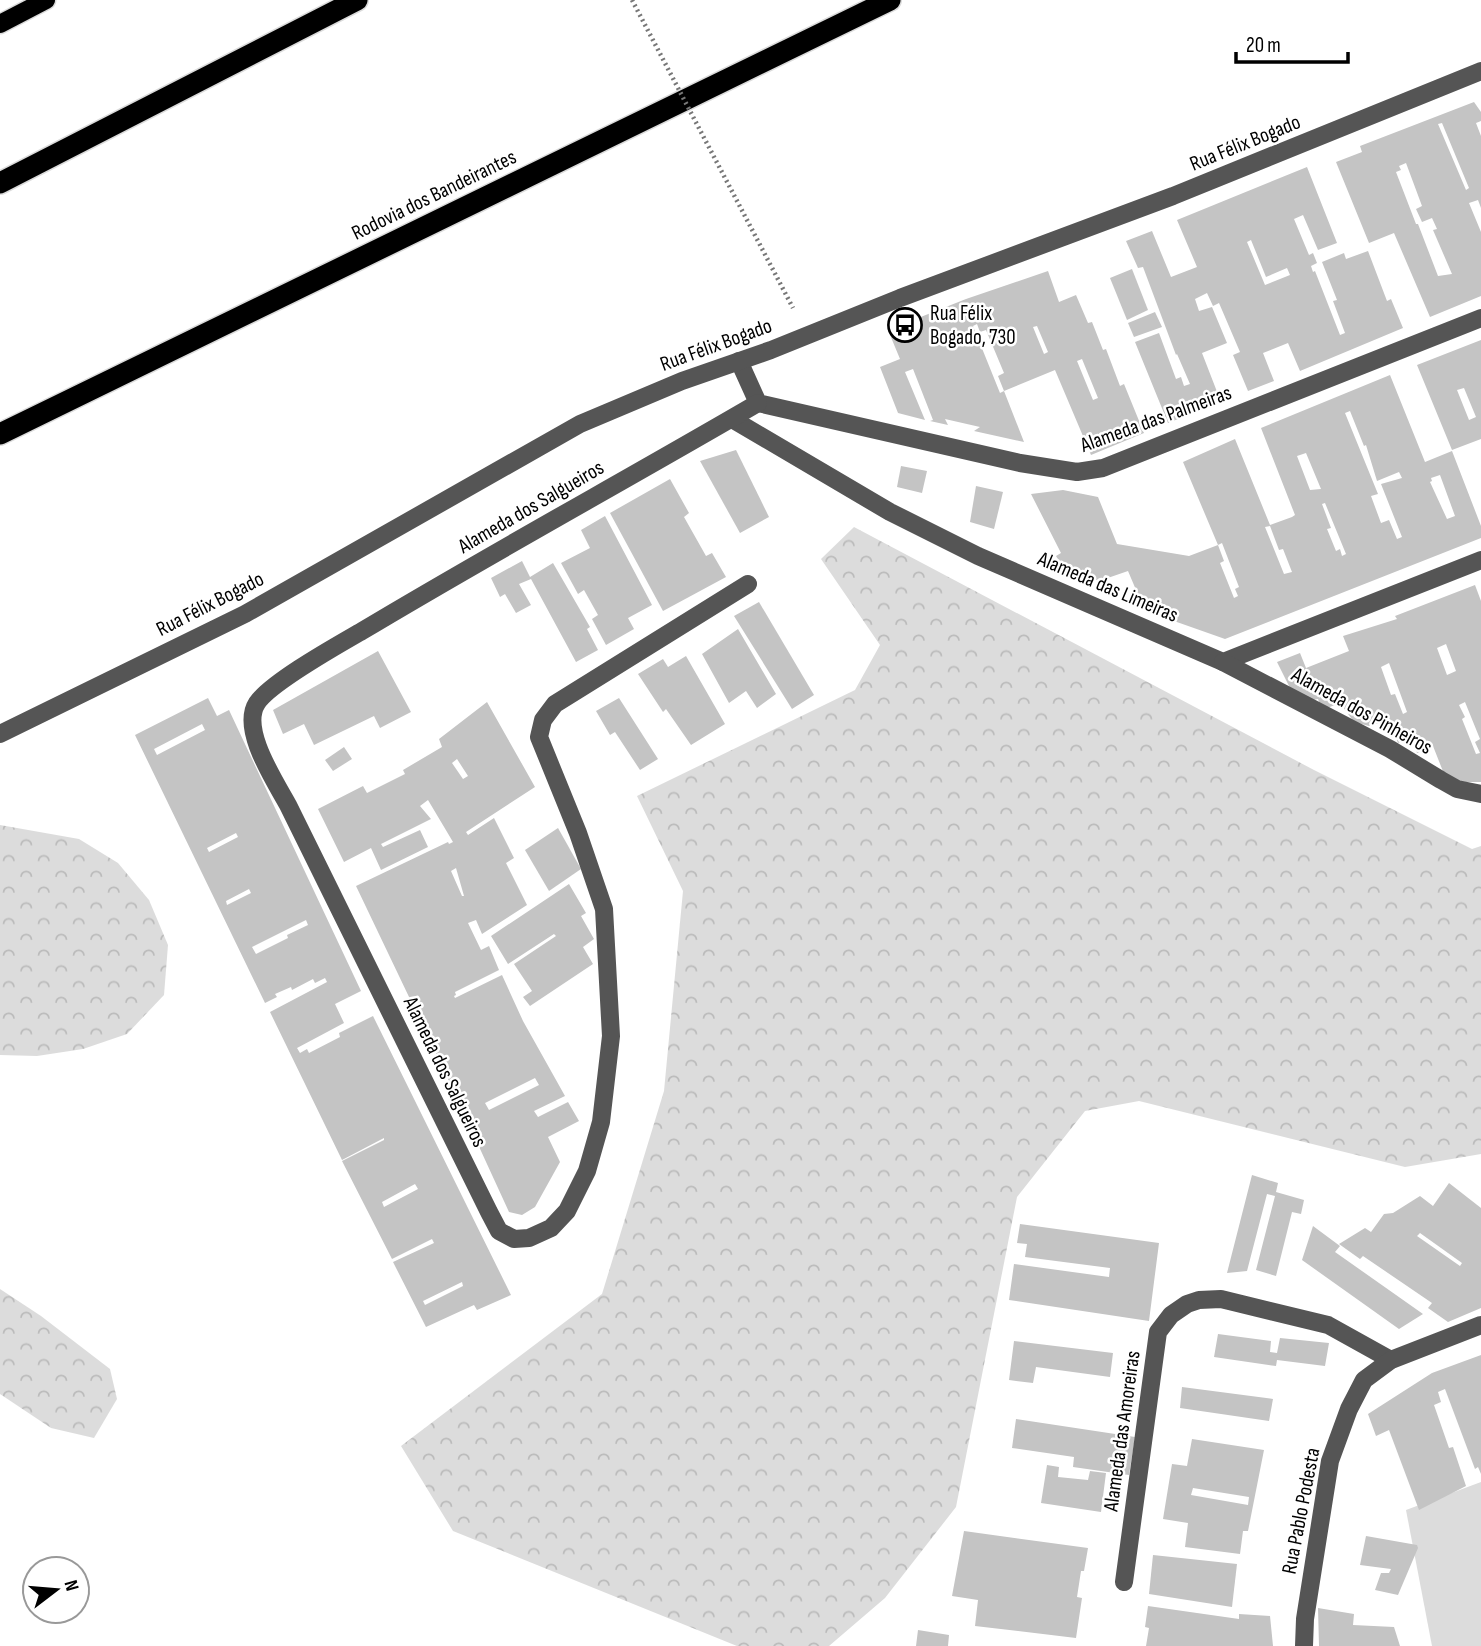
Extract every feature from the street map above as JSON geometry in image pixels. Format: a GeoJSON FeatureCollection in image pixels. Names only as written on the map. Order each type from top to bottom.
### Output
{"type":"FeatureCollection","features":[{"type":"Feature","properties":{"kind":"highway"},"geometry":{"type":"LineString","coordinates":[[0,183],[357,0]]}},
{"type":"Feature","properties":{"kind":"highway","name":"Rodovia dos Bandeirantes"},"geometry":{"type":"LineString","coordinates":[[0,434],[890,0]]}},
{"type":"Feature","properties":{"kind":"main road"},"geometry":{"type":"LineString","coordinates":[[0,24],[46,0]]}},
{"type":"Feature","properties":{"kind":"street","name":"Rua Félix Bogado"},"geometry":{"type":"LineString","coordinates":[[0,734],[245,614],[580,424],[682,381],[1173,196],[1480,73]]}},
{"type":"Feature","properties":{"kind":"street","name":"Alameda das Palmeiras"},"geometry":{"type":"LineString","coordinates":[[758,403],[887,435],[1077,472],[1103,468],[1481,318]]}},
{"type":"Feature","properties":{"kind":"street"},"geometry":{"type":"LineString","coordinates":[[739,361],[758,403]]}},
{"type":"Feature","properties":{"kind":"street","name":"Alameda dos Salgueiros"},"geometry":{"type":"LineString","coordinates":[[748,584],[555,704],[543,720],[540,737],[578,833],[604,909],[611,1037],[601,1122],[587,1171],[567,1211],[551,1228],[529,1238],[514,1239],[499,1231],[489,1212],[264,761],[251,719],[257,702],[306,664],[428,591],[758,403]]}},
{"type":"Feature","properties":{"kind":"street","name":"Alameda das Limeiras"},"geometry":{"type":"LineString","coordinates":[[732,419],[890,512],[978,556],[1223,662]]}},
{"type":"Feature","properties":{"kind":"street"},"geometry":{"type":"LineString","coordinates":[[1223,662],[1481,560]]}},
{"type":"Feature","properties":{"kind":"street","name":"Alameda dos Pinheiros"},"geometry":{"type":"LineString","coordinates":[[1223,662],[1390,748],[1457,789],[1481,794]]}},
{"type":"Feature","properties":{"kind":"street","name":"Alameda das Amoreiras"},"geometry":{"type":"LineString","coordinates":[[1124,1582],[1158,1332],[1171,1315],[1199,1300],[1221,1299],[1328,1325],[1391,1360]]}},
{"type":"Feature","properties":{"kind":"street","name":"Rua Pablo Podesta"},"geometry":{"type":"LineString","coordinates":[[1304,1646],[1305,1619],[1330,1461],[1349,1409],[1364,1380],[1391,1360],[1481,1325]]}},
{"type":"Feature","properties":{"kind":"path"},"geometry":{"type":"LineString","coordinates":[[632,0],[793,307]]}},
{"type":"Feature","properties":{"kind":"green space"},"geometry":{"type":"Polygon","coordinates":[[[854,527],[1314,770],[1472,849],[1481,846],[1481,1154],[1405,1167],[1139,1101],[1085,1111],[1017,1197],[956,1507],[885,1598],[829,1646],[737,1646],[453,1531],[401,1446],[602,1294],[664,1091],[683,891],[637,796],[855,690],[880,645],[821,559],[854,527]]]}},
{"type":"Feature","properties":{"kind":"green space"},"geometry":{"type":"Polygon","coordinates":[[[0,825],[79,839],[118,863],[149,900],[168,945],[164,995],[127,1034],[83,1049],[37,1056],[0,1055],[0,825]]]}},
{"type":"Feature","properties":{"kind":"green space"},"geometry":{"type":"Polygon","coordinates":[[[0,1289],[41,1316],[110,1369],[117,1399],[94,1438],[51,1428],[0,1394],[0,1289]]]}},
{"type":"Feature","properties":{"kind":"green space"},"geometry":{"type":"Polygon","coordinates":[[[1481,1482],[1481,1646],[1432,1646],[1406,1510],[1481,1482]]]}},
{"type":"Feature","properties":{"kind":"building"},"geometry":{"type":"Polygon","coordinates":[[[1474,102],[1481,112],[1481,121],[1476,123],[1481,136],[1481,208],[1478,200],[1469,203],[1481,232],[1481,296],[1430,317],[1394,233],[1369,243],[1336,162],[1362,152],[1360,146],[1474,102]],[[1442,123],[1438,124],[1466,190],[1469,188],[1442,123]],[[1406,163],[1399,166],[1401,170],[1396,172],[1416,224],[1438,276],[1452,274],[1433,230],[1437,229],[1432,218],[1422,222],[1416,209],[1422,206],[1406,163]]]}},
{"type":"Feature","properties":{"kind":"building"},"geometry":{"type":"Polygon","coordinates":[[[1307,167],[1337,243],[1318,250],[1303,215],[1294,219],[1309,255],[1313,253],[1317,263],[1311,266],[1340,335],[1345,333],[1333,301],[1337,300],[1322,262],[1344,253],[1346,259],[1368,251],[1387,301],[1391,299],[1403,328],[1300,371],[1288,343],[1263,353],[1274,381],[1248,391],[1233,355],[1240,352],[1219,303],[1213,306],[1207,293],[1195,299],[1199,311],[1212,307],[1227,343],[1202,353],[1221,402],[1168,423],[1135,342],[1159,333],[1176,379],[1181,377],[1184,386],[1190,384],[1176,355],[1143,267],[1138,268],[1126,241],[1152,231],[1171,277],[1197,267],[1177,220],[1307,167]],[[1251,240],[1247,242],[1265,285],[1290,275],[1287,268],[1266,277],[1251,240]]]}},
{"type":"Feature","properties":{"kind":"building"},"geometry":{"type":"Polygon","coordinates":[[[1132,269],[1148,310],[1127,320],[1110,278],[1132,269]]]}},
{"type":"Feature","properties":{"kind":"building"},"geometry":{"type":"Polygon","coordinates":[[[1048,271],[1059,302],[1076,295],[1088,323],[1092,322],[1120,386],[1124,384],[1144,433],[1091,455],[1055,370],[1004,391],[1024,442],[974,431],[980,427],[945,419],[948,425],[930,421],[933,420],[913,369],[905,372],[925,420],[898,413],[880,367],[900,359],[888,330],[1048,271]],[[977,324],[973,326],[1000,393],[1004,391],[998,376],[1004,373],[986,330],[980,332],[977,324]],[[1037,326],[1033,327],[1044,354],[1048,352],[1037,326]],[[1082,359],[1077,361],[1093,400],[1098,398],[1082,359]]]}},
{"type":"Feature","properties":{"kind":"building"},"geometry":{"type":"Polygon","coordinates":[[[1155,312],[1162,327],[1134,337],[1128,323],[1155,312]]]}},
{"type":"Feature","properties":{"kind":"building"},"geometry":{"type":"Polygon","coordinates":[[[1481,340],[1481,439],[1452,450],[1417,365],[1481,340]],[[1464,388],[1457,390],[1469,420],[1476,417],[1464,388]]]}},
{"type":"Feature","properties":{"kind":"building"},"geometry":{"type":"Polygon","coordinates":[[[1390,375],[1425,462],[1452,451],[1481,526],[1481,538],[1225,639],[1174,621],[1142,604],[1128,571],[1099,581],[1062,566],[1056,556],[1061,553],[1031,494],[1063,490],[1098,497],[1117,544],[1189,556],[1218,545],[1183,462],[1235,439],[1270,525],[1292,517],[1295,515],[1261,428],[1390,375]],[[1350,411],[1345,413],[1378,494],[1371,496],[1381,523],[1389,520],[1397,539],[1402,537],[1381,484],[1402,478],[1399,472],[1377,481],[1366,445],[1364,446],[1350,411]],[[1306,453],[1297,456],[1310,490],[1321,489],[1306,453]],[[1440,475],[1431,478],[1430,482],[1447,519],[1455,516],[1440,475]],[[1325,503],[1322,504],[1331,528],[1327,529],[1336,551],[1340,549],[1342,556],[1346,554],[1325,503]],[[1270,526],[1265,527],[1284,574],[1292,572],[1283,549],[1279,550],[1270,526]],[[1222,543],[1218,545],[1224,561],[1220,563],[1234,598],[1238,596],[1235,589],[1239,587],[1222,543]]]}},
{"type":"Feature","properties":{"kind":"building"},"geometry":{"type":"Polygon","coordinates":[[[736,450],[769,517],[740,533],[700,461],[736,450]]]}},
{"type":"Feature","properties":{"kind":"building"},"geometry":{"type":"Polygon","coordinates":[[[901,466],[927,471],[922,493],[897,487],[901,466]]]}},
{"type":"Feature","properties":{"kind":"building"},"geometry":{"type":"Polygon","coordinates":[[[670,479],[689,513],[684,517],[706,556],[712,553],[726,577],[663,611],[610,513],[670,479]]]}},
{"type":"Feature","properties":{"kind":"building"},"geometry":{"type":"Polygon","coordinates":[[[976,486],[1003,492],[994,529],[970,522],[976,486]]]}},
{"type":"Feature","properties":{"kind":"building"},"geometry":{"type":"Polygon","coordinates":[[[605,516],[652,605],[628,618],[634,629],[606,645],[592,619],[598,615],[584,590],[578,594],[561,563],[590,548],[581,530],[605,516]]]}},
{"type":"Feature","properties":{"kind":"building"},"geometry":{"type":"Polygon","coordinates":[[[522,561],[530,577],[553,563],[590,627],[587,629],[598,650],[576,662],[531,579],[519,584],[531,605],[516,613],[505,594],[500,597],[491,578],[522,561]]]}},
{"type":"Feature","properties":{"kind":"building"},"geometry":{"type":"Polygon","coordinates":[[[1475,585],[1481,601],[1481,782],[1451,782],[1446,779],[1433,746],[1417,753],[1412,737],[1398,743],[1389,720],[1369,726],[1354,722],[1340,703],[1322,710],[1318,699],[1306,701],[1291,690],[1277,662],[1300,653],[1306,668],[1349,651],[1343,636],[1397,619],[1395,616],[1475,585]],[[1446,644],[1437,648],[1447,675],[1456,671],[1446,644]],[[1389,663],[1381,667],[1391,695],[1395,694],[1403,714],[1407,712],[1389,663]],[[1465,702],[1459,705],[1476,754],[1480,753],[1475,742],[1480,739],[1465,702]]]}},
{"type":"Feature","properties":{"kind":"building"},"geometry":{"type":"Polygon","coordinates":[[[759,602],[814,695],[792,709],[734,616],[759,602]]]}},
{"type":"Feature","properties":{"kind":"building"},"geometry":{"type":"Polygon","coordinates":[[[738,629],[776,694],[757,708],[746,691],[729,703],[702,654],[738,629]]]}},
{"type":"Feature","properties":{"kind":"building"},"geometry":{"type":"Polygon","coordinates":[[[378,651],[411,712],[380,728],[374,716],[314,745],[304,724],[283,734],[273,710],[378,651]]]}},
{"type":"Feature","properties":{"kind":"building"},"geometry":{"type":"Polygon","coordinates":[[[686,656],[725,724],[691,745],[666,709],[663,712],[638,674],[663,659],[668,667],[686,656]]]}},
{"type":"Feature","properties":{"kind":"building"},"geometry":{"type":"Polygon","coordinates":[[[208,698],[217,716],[229,710],[361,991],[335,1004],[344,1023],[297,1048],[300,1053],[307,1049],[309,1053],[340,1037],[339,1033],[373,1016],[511,1295],[477,1310],[474,1305],[426,1327],[393,1262],[434,1243],[432,1239],[392,1259],[342,1161],[384,1138],[342,1160],[270,1012],[327,982],[325,978],[315,983],[313,979],[292,990],[291,987],[275,994],[277,997],[265,1003],[135,735],[208,698]],[[202,724],[154,749],[157,755],[205,730],[202,724]],[[236,833],[207,848],[209,852],[238,837],[236,833]],[[249,889],[226,901],[227,905],[251,893],[249,889]],[[306,920],[252,947],[256,954],[288,938],[287,935],[308,925],[306,920]],[[415,1184],[382,1202],[384,1207],[418,1189],[415,1184]],[[462,1282],[423,1301],[425,1305],[463,1286],[462,1282]]]}},
{"type":"Feature","properties":{"kind":"building"},"geometry":{"type":"Polygon","coordinates":[[[619,698],[658,759],[640,770],[615,732],[610,735],[596,711],[619,698]]]}},
{"type":"Feature","properties":{"kind":"building"},"geometry":{"type":"Polygon","coordinates":[[[487,702],[535,787],[466,832],[468,835],[494,818],[514,858],[506,863],[527,905],[482,934],[476,920],[468,923],[481,950],[489,946],[499,970],[455,992],[454,996],[455,998],[502,975],[523,1021],[565,1096],[534,1111],[538,1117],[568,1102],[579,1121],[548,1137],[560,1162],[535,1207],[522,1215],[509,1212],[356,886],[453,842],[428,800],[420,806],[431,819],[381,844],[383,847],[420,830],[428,847],[381,870],[371,848],[344,862],[318,809],[363,786],[367,793],[405,774],[403,770],[442,747],[439,739],[487,702]],[[457,759],[452,763],[463,779],[468,776],[457,759]],[[456,868],[451,871],[462,896],[464,896],[456,868]],[[535,1078],[485,1103],[489,1110],[539,1085],[535,1078]]]}},
{"type":"Feature","properties":{"kind":"building"},"geometry":{"type":"Polygon","coordinates":[[[344,747],[352,759],[333,771],[325,760],[344,747]]]}},
{"type":"Feature","properties":{"kind":"building"},"geometry":{"type":"Polygon","coordinates":[[[558,828],[581,869],[549,891],[525,850],[558,828]]]}},
{"type":"Feature","properties":{"kind":"building"},"geometry":{"type":"Polygon","coordinates":[[[569,884],[586,913],[581,916],[594,939],[583,947],[593,964],[530,1006],[523,997],[532,991],[514,964],[556,936],[554,934],[508,964],[491,936],[569,884]]]}},
{"type":"Feature","properties":{"kind":"building"},"geometry":{"type":"Polygon","coordinates":[[[1252,1175],[1278,1183],[1276,1192],[1304,1200],[1301,1214],[1292,1212],[1276,1276],[1256,1270],[1275,1196],[1267,1194],[1247,1271],[1227,1273],[1252,1175]]]}},
{"type":"Feature","properties":{"kind":"building"},"geometry":{"type":"Polygon","coordinates":[[[1449,1183],[1481,1208],[1481,1308],[1448,1322],[1428,1308],[1432,1303],[1363,1256],[1360,1259],[1339,1244],[1365,1228],[1371,1232],[1384,1214],[1393,1213],[1420,1196],[1433,1206],[1449,1183]],[[1420,1233],[1417,1236],[1460,1266],[1462,1263],[1420,1233]]]}},
{"type":"Feature","properties":{"kind":"building"},"geometry":{"type":"Polygon","coordinates":[[[1020,1224],[1159,1243],[1149,1321],[1009,1300],[1014,1264],[1109,1277],[1110,1268],[1025,1257],[1027,1244],[1017,1243],[1020,1224]]]}},
{"type":"Feature","properties":{"kind":"building"},"geometry":{"type":"Polygon","coordinates":[[[1313,1226],[1340,1246],[1335,1252],[1423,1314],[1399,1329],[1302,1260],[1313,1226]]]}},
{"type":"Feature","properties":{"kind":"building"},"geometry":{"type":"Polygon","coordinates":[[[1218,1334],[1271,1341],[1270,1352],[1277,1353],[1280,1338],[1329,1343],[1325,1366],[1277,1360],[1276,1366],[1214,1357],[1218,1334]]]}},
{"type":"Feature","properties":{"kind":"building"},"geometry":{"type":"Polygon","coordinates":[[[1014,1341],[1113,1353],[1110,1377],[1036,1367],[1033,1383],[1009,1380],[1014,1341]]]}},
{"type":"Feature","properties":{"kind":"building"},"geometry":{"type":"Polygon","coordinates":[[[1481,1355],[1481,1474],[1478,1467],[1475,1469],[1445,1389],[1438,1392],[1441,1402],[1434,1405],[1449,1448],[1453,1447],[1466,1486],[1419,1510],[1389,1430],[1376,1436],[1368,1414],[1432,1373],[1481,1355]]]}},
{"type":"Feature","properties":{"kind":"building"},"geometry":{"type":"Polygon","coordinates":[[[1182,1387],[1273,1399],[1269,1421],[1180,1408],[1182,1387]]]}},
{"type":"Feature","properties":{"kind":"building"},"geometry":{"type":"Polygon","coordinates":[[[1016,1419],[1135,1437],[1129,1475],[1073,1467],[1074,1457],[1012,1448],[1016,1419]]]}},
{"type":"Feature","properties":{"kind":"building"},"geometry":{"type":"Polygon","coordinates":[[[1192,1439],[1264,1450],[1248,1531],[1243,1531],[1240,1554],[1185,1547],[1188,1523],[1163,1519],[1172,1464],[1187,1466],[1192,1439]],[[1193,1488],[1191,1495],[1248,1505],[1249,1497],[1193,1488]]]}},
{"type":"Feature","properties":{"kind":"building"},"geometry":{"type":"Polygon","coordinates":[[[1047,1465],[1059,1467],[1058,1477],[1088,1480],[1090,1471],[1106,1473],[1101,1512],[1041,1503],[1047,1465]]]}},
{"type":"Feature","properties":{"kind":"building"},"geometry":{"type":"Polygon","coordinates":[[[964,1531],[1088,1548],[1077,1597],[1082,1598],[1076,1638],[975,1626],[978,1600],[952,1596],[964,1531]]]}},
{"type":"Feature","properties":{"kind":"building"},"geometry":{"type":"Polygon","coordinates":[[[1366,1536],[1417,1545],[1398,1595],[1375,1590],[1381,1573],[1389,1573],[1391,1569],[1360,1565],[1366,1536]]]}},
{"type":"Feature","properties":{"kind":"building"},"geometry":{"type":"Polygon","coordinates":[[[1153,1555],[1237,1564],[1232,1607],[1149,1594],[1153,1555]]]}},
{"type":"Feature","properties":{"kind":"building"},"geometry":{"type":"Polygon","coordinates":[[[1148,1606],[1239,1619],[1239,1614],[1270,1616],[1273,1646],[1146,1646],[1148,1606]]]}},
{"type":"Feature","properties":{"kind":"building"},"geometry":{"type":"Polygon","coordinates":[[[1318,1608],[1354,1614],[1353,1625],[1394,1627],[1400,1646],[1319,1646],[1318,1608]]]}},
{"type":"Feature","properties":{"kind":"building"},"geometry":{"type":"Polygon","coordinates":[[[918,1630],[949,1635],[948,1646],[916,1646],[918,1630]]]}},
{"type":"Feature","properties":{"kind":"place","name":"Rua Félix Bogado, 730"},"geometry":{"type":"Point","coordinates":[905,325]}}]}
